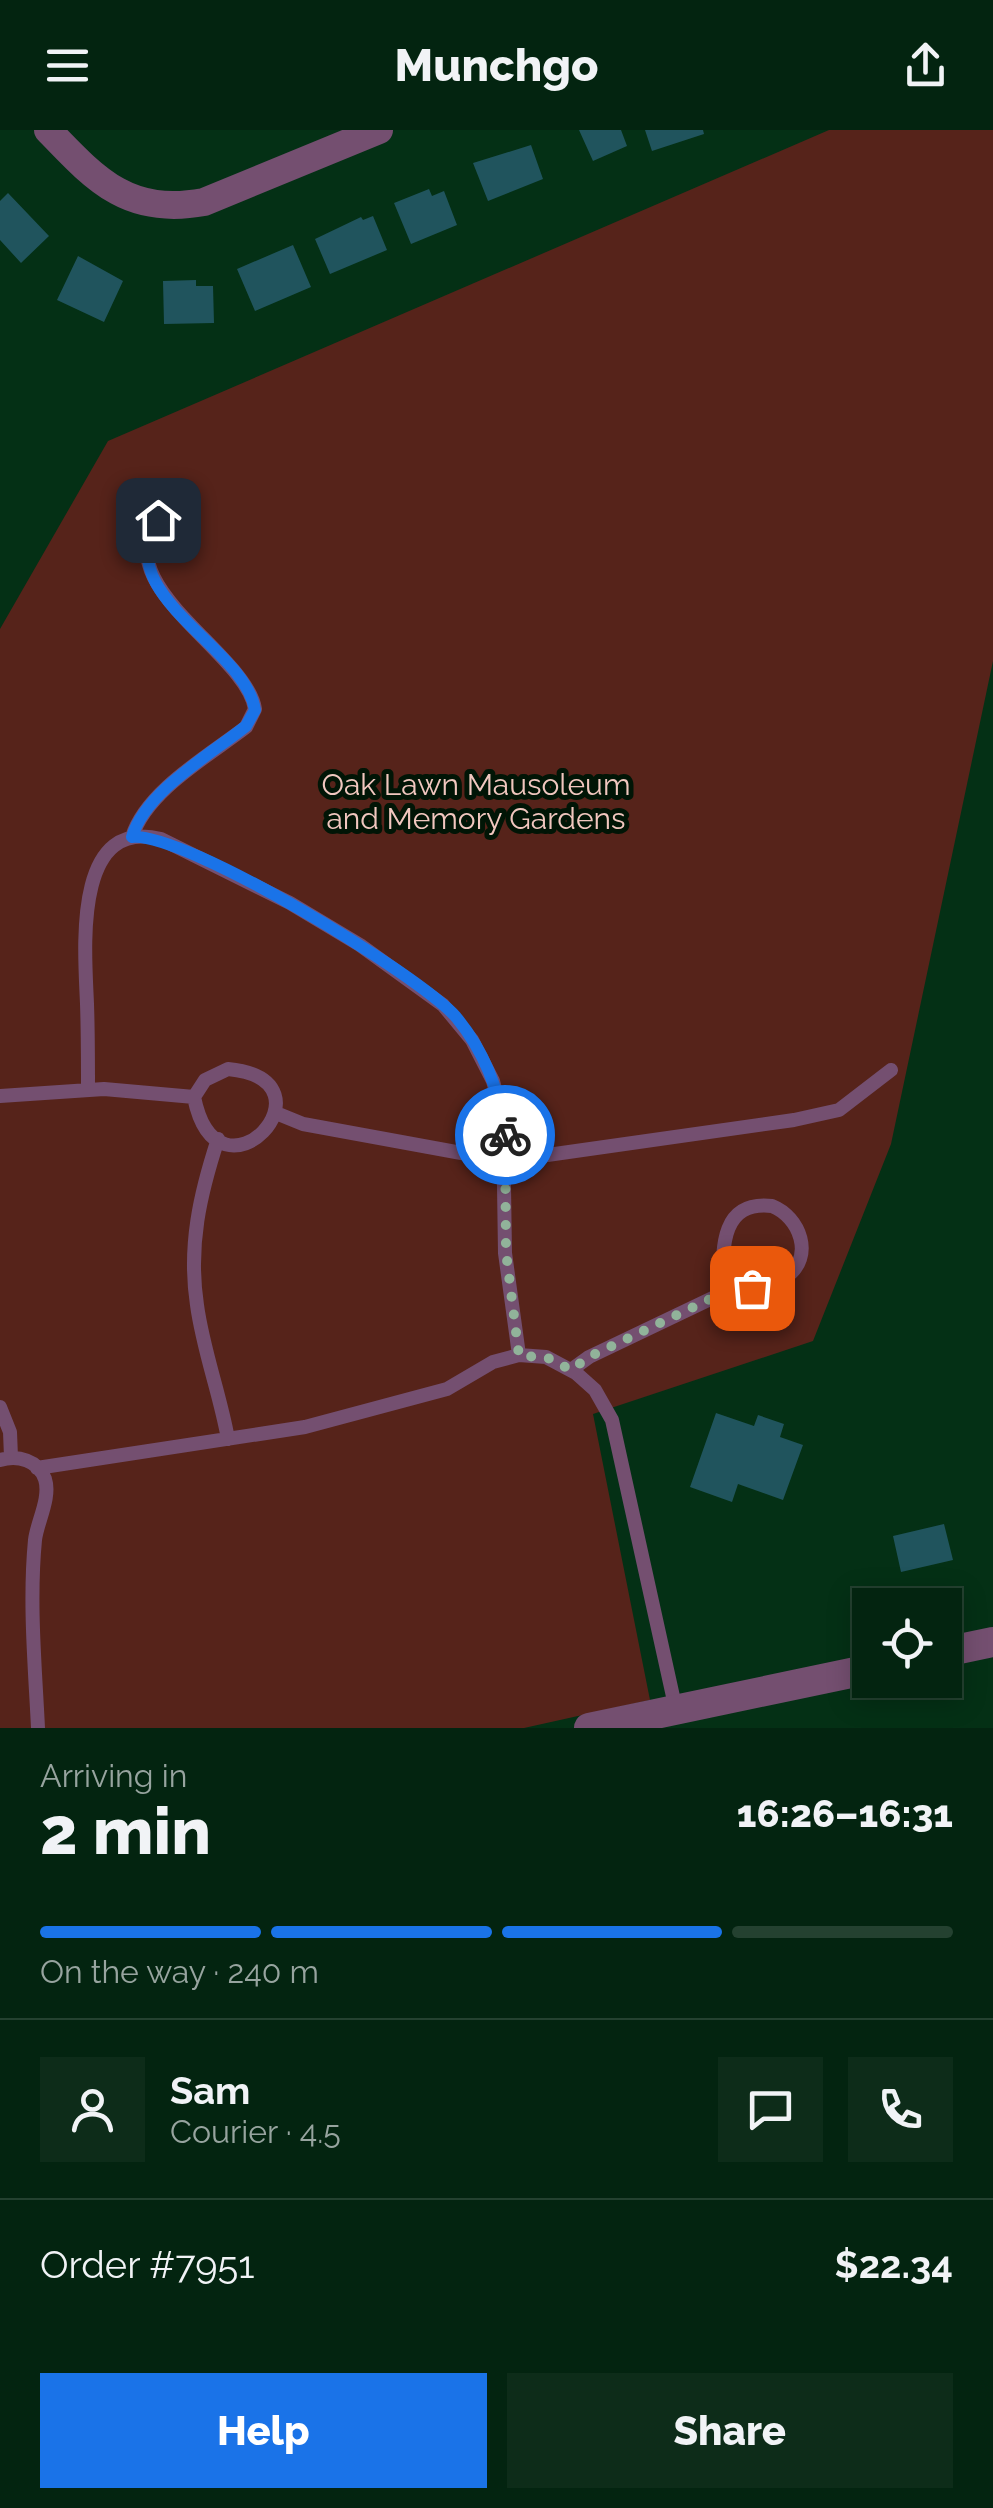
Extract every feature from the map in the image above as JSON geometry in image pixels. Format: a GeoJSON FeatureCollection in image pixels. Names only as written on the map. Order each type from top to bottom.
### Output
{"type":"FeatureCollection","features":[{"type":"Feature","properties":{"kind":"street"},"geometry":{"type":"LineString","coordinates":[[48,130],[89,173],[115,192],[145,203],[177,206],[204,202],[379,130]]}},
{"type":"Feature","properties":{"kind":"street"},"geometry":{"type":"LineString","coordinates":[[962,1648],[993,1642]]}},
{"type":"Feature","properties":{"kind":"street"},"geometry":{"type":"LineString","coordinates":[[589,1728],[852,1673]]}},
{"type":"Feature","properties":{"kind":"lane"},"geometry":{"type":"LineString","coordinates":[[132,837],[152,801],[246,726],[255,710],[251,695],[231,668],[161,591],[148,548],[152,532],[164,515]]}},
{"type":"Feature","properties":{"kind":"lane"},"geometry":{"type":"LineString","coordinates":[[88,1088],[89,900],[97,868],[108,850],[132,837],[161,839],[290,904],[360,945],[443,1005],[472,1040],[493,1081],[503,1120],[506,1252],[519,1356]]}},
{"type":"Feature","properties":{"kind":"lane"},"geometry":{"type":"LineString","coordinates":[[228,1069],[246,1071],[269,1088],[276,1098],[276,1113],[269,1129],[252,1142],[233,1146],[210,1135],[198,1118],[194,1096],[205,1080],[228,1069]]}},
{"type":"Feature","properties":{"kind":"lane"},"geometry":{"type":"LineString","coordinates":[[276,1113],[303,1124],[505,1160],[794,1120],[839,1110],[891,1070]]}},
{"type":"Feature","properties":{"kind":"lane"},"geometry":{"type":"LineString","coordinates":[[0,1096],[88,1088],[194,1096]]}},
{"type":"Feature","properties":{"kind":"lane"},"geometry":{"type":"LineString","coordinates":[[218,1139],[197,1213],[194,1264],[197,1307],[228,1439]]}},
{"type":"Feature","properties":{"kind":"lane"},"geometry":{"type":"LineString","coordinates":[[571,1370],[589,1357],[723,1293],[774,1283],[790,1274],[799,1262],[802,1243],[799,1230],[788,1215],[763,1206],[748,1208],[734,1219],[727,1229],[724,1247],[723,1293]]}},
{"type":"Feature","properties":{"kind":"lane"},"geometry":{"type":"LineString","coordinates":[[37,1468],[267,1436],[447,1389],[492,1362],[519,1356],[546,1357],[571,1370],[595,1390],[614,1425],[676,1710]]}},
{"type":"Feature","properties":{"kind":"lane"},"geometry":{"type":"LineString","coordinates":[[0,1408],[10,1432],[5,1458],[23,1458],[37,1468],[46,1486],[35,1538],[38,1728]]}},
{"type":"Feature","properties":{"kind":"green space","name":"Oak Lawn Mausoleum and Memory Gardens"},"geometry":{"type":"Polygon","coordinates":[[[829,130],[993,130],[993,661],[891,1144],[813,1341],[593,1414],[650,1700],[524,1728],[0,1728],[0,629],[108,441],[829,130]]]}},
{"type":"Feature","properties":{"kind":"building"},"geometry":{"type":"Polygon","coordinates":[[[579,130],[621,130],[627,146],[593,161],[579,130]]]}},
{"type":"Feature","properties":{"kind":"building"},"geometry":{"type":"Polygon","coordinates":[[[645,130],[703,130],[704,134],[652,151],[645,130]]]}},
{"type":"Feature","properties":{"kind":"building"},"geometry":{"type":"Polygon","coordinates":[[[531,145],[543,179],[488,201],[473,163],[531,145]]]}},
{"type":"Feature","properties":{"kind":"building"},"geometry":{"type":"Polygon","coordinates":[[[429,189],[432,196],[444,191],[457,225],[411,244],[394,203],[429,189]]]}},
{"type":"Feature","properties":{"kind":"building"},"geometry":{"type":"Polygon","coordinates":[[[8,193],[49,236],[21,263],[0,240],[0,201],[8,193]]]}},
{"type":"Feature","properties":{"kind":"building"},"geometry":{"type":"Polygon","coordinates":[[[373,216],[387,250],[330,274],[315,239],[361,217],[363,220],[373,216]]]}},
{"type":"Feature","properties":{"kind":"building"},"geometry":{"type":"Polygon","coordinates":[[[293,245],[311,287],[255,311],[237,269],[293,245]]]}},
{"type":"Feature","properties":{"kind":"building"},"geometry":{"type":"Polygon","coordinates":[[[78,256],[123,281],[104,322],[57,300],[78,256]]]}},
{"type":"Feature","properties":{"kind":"building"},"geometry":{"type":"Polygon","coordinates":[[[196,280],[196,286],[213,286],[214,323],[164,324],[163,281],[196,280]]]}},
{"type":"Feature","properties":{"kind":"building"},"geometry":{"type":"Polygon","coordinates":[[[716,1413],[754,1426],[758,1415],[784,1424],[780,1437],[803,1445],[783,1500],[738,1484],[732,1502],[690,1487],[716,1413]]]}},
{"type":"Feature","properties":{"kind":"building"},"geometry":{"type":"Polygon","coordinates":[[[944,1524],[953,1560],[901,1572],[893,1536],[944,1524]]]}},
{"type":"Feature","properties":{"kind":"way so far"},"geometry":{"type":"LineString","coordinates":[[505,1135],[506,1252],[519,1356],[546,1357],[571,1370],[589,1357],[723,1293],[752,1288]]}},
{"type":"Feature","properties":{"kind":"route"},"geometry":{"type":"LineString","coordinates":[[158,520],[148,548],[161,591],[231,668],[254,700],[255,710],[246,726],[152,801],[132,837],[161,839],[290,904],[360,945],[434,997],[459,1021],[488,1069],[501,1107],[505,1135]]}}]}
